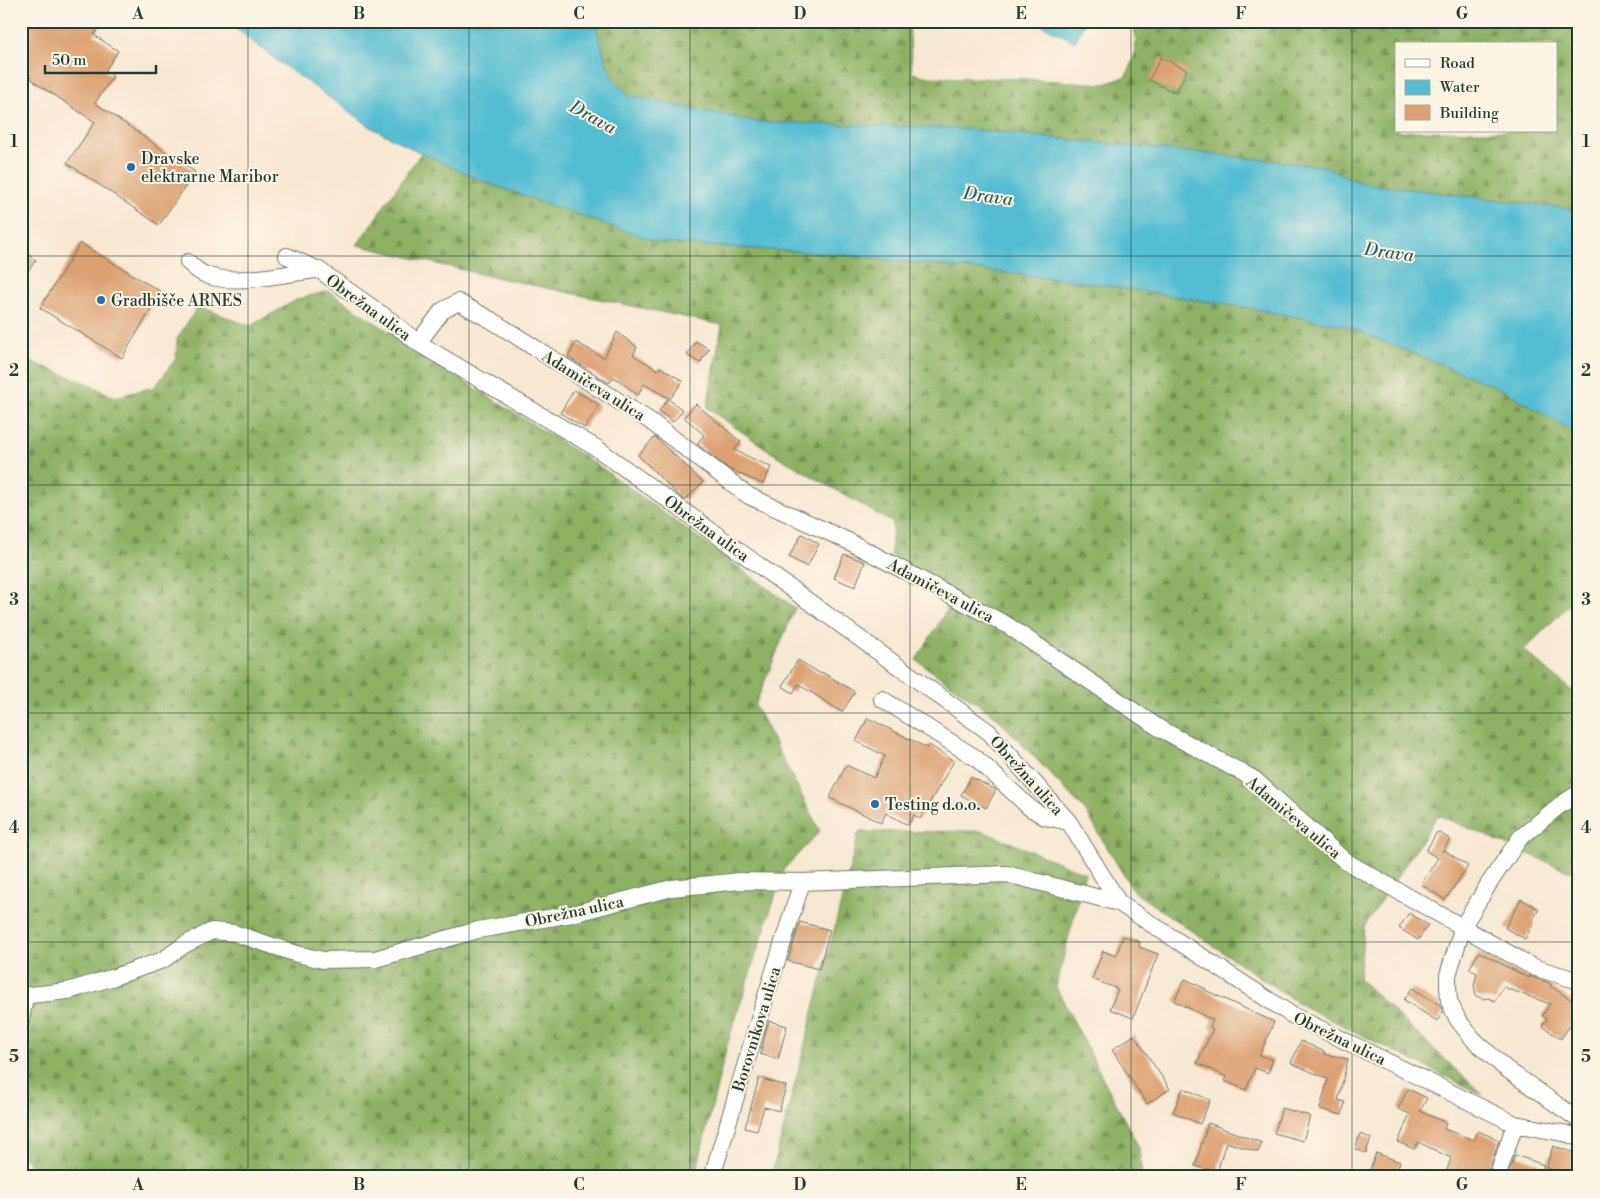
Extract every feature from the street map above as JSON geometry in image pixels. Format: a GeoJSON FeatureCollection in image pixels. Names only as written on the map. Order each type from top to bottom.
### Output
{"type":"FeatureCollection","features":[{"type":"Feature","properties":{"kind":"street","name":"Obrežna ulica"},"geometry":{"type":"LineString","coordinates":[[288,256],[318,270],[390,320],[418,343],[598,449],[989,732],[1069,822],[1119,903]]}},
{"type":"Feature","properties":{"kind":"street","name":"Obrežna ulica"},"geometry":{"type":"LineString","coordinates":[[188,262],[203,274],[219,279],[272,277],[318,270]]}},
{"type":"Feature","properties":{"kind":"street","name":"Adamičeva ulica"},"geometry":{"type":"LineString","coordinates":[[418,343],[442,311],[458,302],[491,320],[650,421],[749,496],[848,541],[1007,625],[1159,728],[1254,779],[1346,861],[1533,967],[1579,981]]}},
{"type":"Feature","properties":{"kind":"street","name":"Obrežna ulica"},"geometry":{"type":"LineString","coordinates":[[882,700],[976,758],[1030,808],[1046,817],[1069,822]]}},
{"type":"Feature","properties":{"kind":"street"},"geometry":{"type":"LineString","coordinates":[[1579,793],[1560,805],[1520,838],[1463,926],[1448,975],[1449,1001],[1458,1020],[1473,1039],[1505,1068],[1579,1120]]}},
{"type":"Feature","properties":{"kind":"street","name":"Obrežna ulica"},"geometry":{"type":"LineString","coordinates":[[23,996],[68,991],[114,977],[163,960],[184,945],[212,931],[234,933],[297,954],[323,960],[375,959],[478,930],[572,914],[672,888],[740,881],[802,882],[1007,874],[1119,903],[1292,1015],[1515,1124],[1568,1134],[1579,1138]]}},
{"type":"Feature","properties":{"kind":"street","name":"Borovnikova ulica"},"geometry":{"type":"LineString","coordinates":[[712,1177],[802,882]]}},
{"type":"Feature","properties":{"kind":"street"},"geometry":{"type":"LineString","coordinates":[[21,1021],[23,996]]}},
{"type":"Feature","properties":{"kind":"street"},"geometry":{"type":"LineString","coordinates":[[1497,1177],[1515,1124]]}},
{"type":"Feature","properties":{"kind":"green space"},"geometry":{"type":"Polygon","coordinates":[[[595,21],[909,21],[912,73],[928,77],[1026,79],[1105,84],[1125,77],[1130,69],[1136,50],[1134,21],[1566,21],[1579,34],[1579,210],[1361,183],[1324,166],[967,129],[758,122],[630,96],[613,79],[603,52],[595,21]]]}},
{"type":"Feature","properties":{"kind":"green space"},"geometry":{"type":"Polygon","coordinates":[[[421,153],[485,182],[660,243],[836,254],[1070,280],[1244,307],[1346,326],[1504,390],[1579,435],[1579,595],[1524,650],[1579,697],[1579,864],[1570,872],[1438,815],[1364,927],[1359,979],[1483,1095],[1301,1005],[1134,892],[1084,809],[995,716],[916,660],[957,594],[891,555],[893,523],[777,456],[707,408],[722,325],[480,274],[357,245],[421,153]]]}},
{"type":"Feature","properties":{"kind":"green space"},"geometry":{"type":"Polygon","coordinates":[[[328,291],[456,376],[599,466],[795,608],[755,705],[820,831],[784,869],[727,1045],[695,1177],[41,1177],[21,1154],[21,1046],[28,985],[21,984],[21,358],[89,384],[114,397],[155,387],[176,358],[177,339],[198,306],[250,326],[298,299],[328,291]]]}},
{"type":"Feature","properties":{"kind":"green space"},"geometry":{"type":"Polygon","coordinates":[[[982,831],[1085,873],[1056,987],[1139,1148],[1142,1177],[771,1177],[859,832],[982,831]]]}},
{"type":"Feature","properties":{"kind":"water","name":"Drava"},"geometry":{"type":"Polygon","coordinates":[[[226,21],[595,21],[603,52],[613,79],[630,96],[758,122],[967,129],[1324,166],[1361,183],[1579,210],[1579,435],[1504,390],[1346,326],[1244,307],[1070,280],[836,254],[660,243],[485,182],[374,129],[272,57],[226,21]]]}},
{"type":"Feature","properties":{"kind":"water"},"geometry":{"type":"Polygon","coordinates":[[[1034,21],[1085,21],[1075,42],[1034,21]]]}},
{"type":"Feature","properties":{"kind":"building"},"geometry":{"type":"Polygon","coordinates":[[[21,21],[103,21],[94,35],[118,51],[105,71],[113,76],[95,103],[195,172],[159,225],[67,163],[95,122],[36,83],[21,68],[21,21]]]}},
{"type":"Feature","properties":{"kind":"building"},"geometry":{"type":"Polygon","coordinates":[[[1161,57],[1187,70],[1176,93],[1149,80],[1161,57]]]}},
{"type":"Feature","properties":{"kind":"building","name":"Gradbišče ARNES"},"geometry":{"type":"Polygon","coordinates":[[[80,243],[161,292],[122,358],[40,308],[80,243]]]}},
{"type":"Feature","properties":{"kind":"building"},"geometry":{"type":"Polygon","coordinates":[[[21,250],[36,260],[21,280],[21,250]]]}},
{"type":"Feature","properties":{"kind":"building"},"geometry":{"type":"Polygon","coordinates":[[[617,332],[637,347],[633,355],[658,370],[660,367],[683,381],[670,399],[644,384],[638,395],[614,377],[609,383],[568,357],[576,342],[604,358],[617,332]]]}},
{"type":"Feature","properties":{"kind":"building"},"geometry":{"type":"Polygon","coordinates":[[[696,341],[709,349],[700,363],[687,355],[696,341]]]}},
{"type":"Feature","properties":{"kind":"building"},"geometry":{"type":"Polygon","coordinates":[[[574,390],[599,405],[585,428],[560,413],[574,390]]]}},
{"type":"Feature","properties":{"kind":"building"},"geometry":{"type":"Polygon","coordinates":[[[668,399],[683,410],[673,422],[659,411],[668,399]]]}},
{"type":"Feature","properties":{"kind":"building"},"geometry":{"type":"Polygon","coordinates":[[[696,404],[741,442],[734,450],[771,467],[763,484],[729,469],[697,444],[704,435],[684,417],[696,404]]]}},
{"type":"Feature","properties":{"kind":"building"},"geometry":{"type":"Polygon","coordinates":[[[655,437],[703,482],[685,500],[638,455],[655,437]]]}},
{"type":"Feature","properties":{"kind":"building"},"geometry":{"type":"Polygon","coordinates":[[[802,534],[819,544],[807,567],[789,557],[802,534]]]}},
{"type":"Feature","properties":{"kind":"building"},"geometry":{"type":"Polygon","coordinates":[[[844,554],[865,562],[855,587],[834,578],[844,554]]]}},
{"type":"Feature","properties":{"kind":"building"},"geometry":{"type":"Polygon","coordinates":[[[798,660],[855,692],[842,712],[798,684],[793,693],[782,686],[798,660]]]}},
{"type":"Feature","properties":{"kind":"building"},"geometry":{"type":"Polygon","coordinates":[[[868,718],[927,748],[929,745],[954,761],[920,819],[914,815],[908,825],[886,813],[881,823],[830,798],[846,765],[874,778],[885,756],[856,741],[868,718]]]}},
{"type":"Feature","properties":{"kind":"building"},"geometry":{"type":"Polygon","coordinates":[[[971,777],[996,790],[986,808],[961,795],[971,777]]]}},
{"type":"Feature","properties":{"kind":"building"},"geometry":{"type":"Polygon","coordinates":[[[1437,832],[1450,839],[1442,852],[1444,850],[1468,866],[1445,900],[1421,884],[1438,858],[1426,851],[1437,832]]]}},
{"type":"Feature","properties":{"kind":"building"},"geometry":{"type":"Polygon","coordinates":[[[1521,899],[1539,909],[1525,939],[1505,928],[1521,899]]]}},
{"type":"Feature","properties":{"kind":"building"},"geometry":{"type":"Polygon","coordinates":[[[1409,913],[1428,925],[1418,940],[1399,928],[1409,913]]]}},
{"type":"Feature","properties":{"kind":"building"},"geometry":{"type":"Polygon","coordinates":[[[800,922],[830,930],[819,969],[788,961],[800,922]]]}},
{"type":"Feature","properties":{"kind":"building"},"geometry":{"type":"Polygon","coordinates":[[[1123,936],[1140,942],[1139,947],[1158,954],[1133,1018],[1110,1009],[1118,989],[1092,979],[1103,951],[1116,956],[1123,936]]]}},
{"type":"Feature","properties":{"kind":"building"},"geometry":{"type":"Polygon","coordinates":[[[1479,952],[1529,978],[1529,976],[1551,984],[1550,986],[1579,1005],[1579,1012],[1561,1039],[1542,1026],[1547,1019],[1542,1016],[1550,1004],[1503,987],[1495,1001],[1476,996],[1474,985],[1477,973],[1469,969],[1479,952]]]}},
{"type":"Feature","properties":{"kind":"building"},"geometry":{"type":"Polygon","coordinates":[[[1185,979],[1274,1022],[1260,1055],[1273,1060],[1268,1073],[1255,1068],[1246,1090],[1225,1081],[1227,1077],[1197,1063],[1213,1029],[1210,1027],[1213,1020],[1174,1001],[1185,979]]]}},
{"type":"Feature","properties":{"kind":"building"},"geometry":{"type":"Polygon","coordinates":[[[1412,988],[1440,1005],[1443,1012],[1437,1021],[1404,1000],[1412,988]]]}},
{"type":"Feature","properties":{"kind":"building"},"geometry":{"type":"Polygon","coordinates":[[[769,1021],[787,1026],[778,1059],[760,1054],[769,1021]]]}},
{"type":"Feature","properties":{"kind":"building"},"geometry":{"type":"Polygon","coordinates":[[[1134,1035],[1170,1089],[1147,1104],[1112,1050],[1134,1035]]]}},
{"type":"Feature","properties":{"kind":"building"},"geometry":{"type":"Polygon","coordinates":[[[1301,1041],[1325,1052],[1324,1054],[1348,1059],[1338,1100],[1345,1102],[1342,1115],[1320,1109],[1328,1079],[1291,1063],[1301,1041]]]}},
{"type":"Feature","properties":{"kind":"building"},"geometry":{"type":"Polygon","coordinates":[[[759,1078],[786,1086],[779,1111],[764,1107],[757,1131],[745,1128],[759,1078]]]}},
{"type":"Feature","properties":{"kind":"building"},"geometry":{"type":"Polygon","coordinates":[[[1183,1088],[1210,1100],[1200,1124],[1173,1112],[1183,1088]]]}},
{"type":"Feature","properties":{"kind":"building"},"geometry":{"type":"Polygon","coordinates":[[[1408,1089],[1427,1098],[1420,1111],[1446,1123],[1444,1129],[1474,1140],[1478,1131],[1499,1140],[1487,1177],[1445,1177],[1451,1158],[1418,1142],[1414,1149],[1398,1142],[1410,1114],[1398,1109],[1408,1089]]]}},
{"type":"Feature","properties":{"kind":"building"},"geometry":{"type":"Polygon","coordinates":[[[1282,1108],[1310,1116],[1303,1141],[1274,1133],[1282,1108]]]}},
{"type":"Feature","properties":{"kind":"building"},"geometry":{"type":"Polygon","coordinates":[[[1208,1123],[1262,1143],[1258,1152],[1226,1142],[1217,1172],[1195,1166],[1208,1123]]]}},
{"type":"Feature","properties":{"kind":"building"},"geometry":{"type":"Polygon","coordinates":[[[1360,1134],[1371,1138],[1366,1153],[1355,1149],[1360,1134]]]}},
{"type":"Feature","properties":{"kind":"building"},"geometry":{"type":"Polygon","coordinates":[[[1553,1146],[1579,1154],[1573,1176],[1546,1168],[1553,1146]]]}},
{"type":"Feature","properties":{"kind":"building"},"geometry":{"type":"Polygon","coordinates":[[[1376,1153],[1400,1162],[1394,1177],[1367,1177],[1376,1153]]]}},
{"type":"Feature","properties":{"kind":"building"},"geometry":{"type":"Polygon","coordinates":[[[1515,1155],[1544,1165],[1540,1177],[1508,1177],[1515,1155]]]}},
{"type":"Feature","properties":{"kind":"place","name":"Dravske elektrarne Maribor"},"geometry":{"type":"Point","coordinates":[131,167]}},
{"type":"Feature","properties":{"kind":"place","name":"Gradbišče ARNES"},"geometry":{"type":"Point","coordinates":[101,300]}},
{"type":"Feature","properties":{"kind":"place","name":"Testing d.o.o."},"geometry":{"type":"Point","coordinates":[875,804]}}]}
